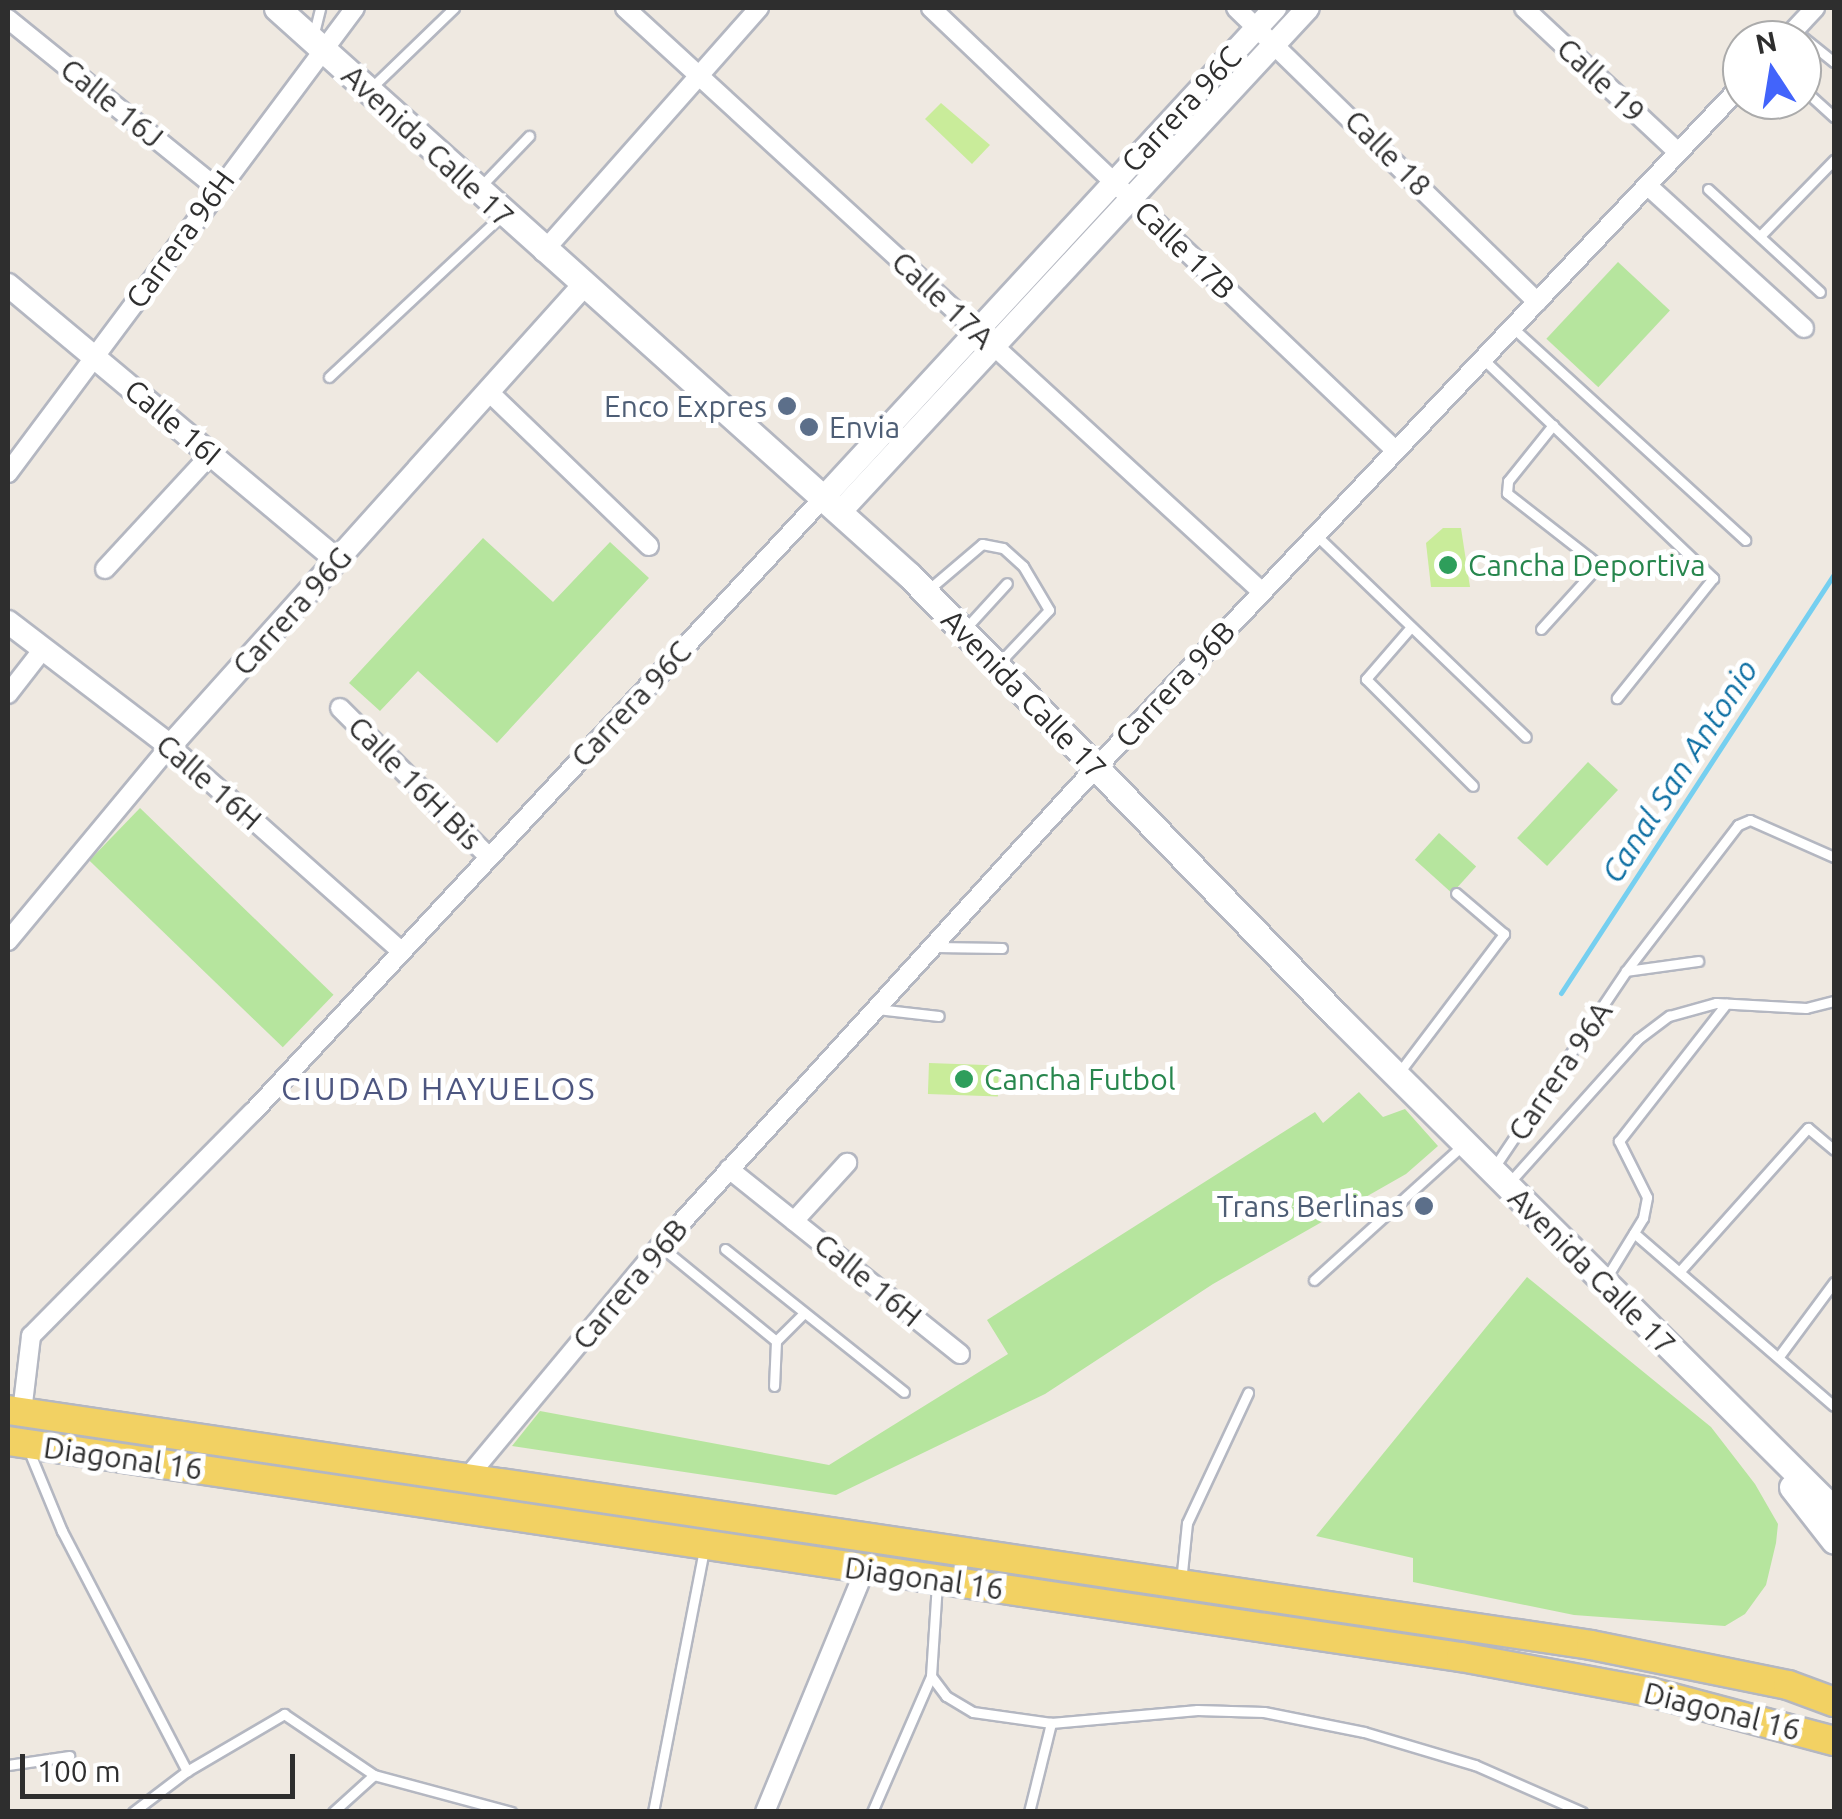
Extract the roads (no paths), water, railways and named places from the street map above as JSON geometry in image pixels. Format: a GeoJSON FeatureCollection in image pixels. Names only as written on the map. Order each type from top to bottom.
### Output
{"type":"FeatureCollection","features":[{"type":"Feature","properties":{"kind":"main road","name":"Avenida Calle 17"},"geometry":{"type":"LineString","coordinates":[[277,8],[542,252],[833,504],[926,593],[1397,1075],[1834,1510]]}},
{"type":"Feature","properties":{"kind":"main road","name":"Diagonal 16"},"geometry":{"type":"LineString","coordinates":[[14,1411],[1591,1645],[1788,1685],[1834,1702]]}},
{"type":"Feature","properties":{"kind":"main road","name":"Avenida Calle 17"},"geometry":{"type":"LineString","coordinates":[[1736,1416],[1834,1541]]}},
{"type":"Feature","properties":{"kind":"main road","name":"Diagonal 16"},"geometry":{"type":"LineString","coordinates":[[17,1442],[1547,1672],[1694,1702],[1834,1741]]}},
{"type":"Feature","properties":{"kind":"street","name":"Carrera 96H"},"geometry":{"type":"LineString","coordinates":[[8,473],[218,188],[317,43],[354,8]]}},
{"type":"Feature","properties":{"kind":"street","name":"Calle 17A"},"geometry":{"type":"LineString","coordinates":[[625,8],[1262,592]]}},
{"type":"Feature","properties":{"kind":"street"},"geometry":{"type":"LineString","coordinates":[[542,252],[759,8]]}},
{"type":"Feature","properties":{"kind":"street","name":"Calle 17B"},"geometry":{"type":"LineString","coordinates":[[931,8],[1396,451]]}},
{"type":"Feature","properties":{"kind":"street","name":"Calle 18"},"geometry":{"type":"LineString","coordinates":[[1236,8],[1537,302]]}},
{"type":"Feature","properties":{"kind":"street","name":"Carrera 96C"},"geometry":{"type":"LineString","coordinates":[[14,1411],[30,1336],[833,504],[1122,190],[1274,8]]}},
{"type":"Feature","properties":{"kind":"street","name":"Carrera 96C"},"geometry":{"type":"LineString","coordinates":[[1122,190],[1308,8]]}},
{"type":"Feature","properties":{"kind":"street","name":"Calle 19"},"geometry":{"type":"LineString","coordinates":[[1524,8],[1678,152]]}},
{"type":"Feature","properties":{"kind":"street","name":"Calle 16J"},"geometry":{"type":"LineString","coordinates":[[8,19],[218,188]]}},
{"type":"Feature","properties":{"kind":"street","name":"Carrera 96B"},"geometry":{"type":"LineString","coordinates":[[466,1479],[729,1169],[1096,768],[1722,106]]}},
{"type":"Feature","properties":{"kind":"street"},"geometry":{"type":"LineString","coordinates":[[1648,186],[1804,328]]}},
{"type":"Feature","properties":{"kind":"street","name":"Calle 16I"},"geometry":{"type":"LineString","coordinates":[[8,284],[337,560]]}},
{"type":"Feature","properties":{"kind":"street","name":"Carrera 96G"},"geometry":{"type":"LineString","coordinates":[[8,941],[170,746],[582,287]]}},
{"type":"Feature","properties":{"kind":"street"},"geometry":{"type":"LineString","coordinates":[[488,392],[648,546]]}},
{"type":"Feature","properties":{"kind":"street"},"geometry":{"type":"LineString","coordinates":[[105,570],[212,454]]}},
{"type":"Feature","properties":{"kind":"street","name":"Calle 16H"},"geometry":{"type":"LineString","coordinates":[[8,622],[170,746],[402,952]]}},
{"type":"Feature","properties":{"kind":"street"},"geometry":{"type":"LineString","coordinates":[[8,694],[43,650]]}},
{"type":"Feature","properties":{"kind":"street","name":"Calle 16H Bis"},"geometry":{"type":"LineString","coordinates":[[340,708],[489,858]]}},
{"type":"Feature","properties":{"kind":"street"},"geometry":{"type":"LineString","coordinates":[[794,1221],[847,1163]]}},
{"type":"Feature","properties":{"kind":"street","name":"Calle 16H"},"geometry":{"type":"LineString","coordinates":[[729,1169],[960,1354]]}},
{"type":"Feature","properties":{"kind":"street"},"geometry":{"type":"LineString","coordinates":[[765,1812],[864,1569]]}},
{"type":"Feature","properties":{"kind":"lane"},"geometry":{"type":"LineString","coordinates":[[317,43],[320,8]]}},
{"type":"Feature","properties":{"kind":"lane"},"geometry":{"type":"LineString","coordinates":[[368,91],[454,8]]}},
{"type":"Feature","properties":{"kind":"lane"},"geometry":{"type":"LineString","coordinates":[[476,191],[529,136]]}},
{"type":"Feature","properties":{"kind":"lane"},"geometry":{"type":"LineString","coordinates":[[1761,235],[1834,160]]}},
{"type":"Feature","properties":{"kind":"lane"},"geometry":{"type":"LineString","coordinates":[[1708,190],[1820,292]]}},
{"type":"Feature","properties":{"kind":"lane"},"geometry":{"type":"LineString","coordinates":[[330,377],[502,215]]}},
{"type":"Feature","properties":{"kind":"lane"},"geometry":{"type":"LineString","coordinates":[[1512,328],[1745,540]]}},
{"type":"Feature","properties":{"kind":"lane"},"geometry":{"type":"LineString","coordinates":[[1483,359],[1713,578],[1617,698]]}},
{"type":"Feature","properties":{"kind":"lane"},"geometry":{"type":"LineString","coordinates":[[1541,628],[1599,565],[1507,493],[1508,481],[1553,426]]}},
{"type":"Feature","properties":{"kind":"lane"},"geometry":{"type":"LineString","coordinates":[[1316,535],[1526,738]]}},
{"type":"Feature","properties":{"kind":"lane"},"geometry":{"type":"LineString","coordinates":[[926,593],[982,544],[1003,548],[1048,610],[997,665]]}},
{"type":"Feature","properties":{"kind":"lane"},"geometry":{"type":"LineString","coordinates":[[963,631],[1007,583]]}},
{"type":"Feature","properties":{"kind":"lane"},"geometry":{"type":"LineString","coordinates":[[1411,627],[1366,678],[1473,786]]}},
{"type":"Feature","properties":{"kind":"lane","name":"Carrera 96A"},"geometry":{"type":"LineString","coordinates":[[1499,1177],[1626,972],[1738,825],[1750,820],[1834,857]]}},
{"type":"Feature","properties":{"kind":"lane"},"geometry":{"type":"LineString","coordinates":[[1397,1075],[1504,934],[1456,894]]}},
{"type":"Feature","properties":{"kind":"lane"},"geometry":{"type":"LineString","coordinates":[[933,948],[1002,948]]}},
{"type":"Feature","properties":{"kind":"lane"},"geometry":{"type":"LineString","coordinates":[[1626,972],[1698,961]]}},
{"type":"Feature","properties":{"kind":"lane"},"geometry":{"type":"LineString","coordinates":[[1499,1177],[1638,1039],[1687,1008],[1726,1004],[1806,1008],[1834,1001]]}},
{"type":"Feature","properties":{"kind":"lane"},"geometry":{"type":"LineString","coordinates":[[1603,1282],[1634,1232],[1647,1196],[1619,1140],[1726,1004]]}},
{"type":"Feature","properties":{"kind":"lane"},"geometry":{"type":"LineString","coordinates":[[877,1009],[938,1016]]}},
{"type":"Feature","properties":{"kind":"lane"},"geometry":{"type":"LineString","coordinates":[[1680,1271],[1808,1128],[1834,1150]]}},
{"type":"Feature","properties":{"kind":"lane"},"geometry":{"type":"LineString","coordinates":[[1314,1280],[1465,1143]]}},
{"type":"Feature","properties":{"kind":"lane"},"geometry":{"type":"LineString","coordinates":[[1634,1232],[1780,1355],[1834,1406]]}},
{"type":"Feature","properties":{"kind":"lane"},"geometry":{"type":"LineString","coordinates":[[660,1246],[776,1340]]}},
{"type":"Feature","properties":{"kind":"lane"},"geometry":{"type":"LineString","coordinates":[[725,1248],[802,1315],[904,1392]]}},
{"type":"Feature","properties":{"kind":"lane"},"geometry":{"type":"LineString","coordinates":[[1780,1355],[1834,1282]]}},
{"type":"Feature","properties":{"kind":"lane"},"geometry":{"type":"LineString","coordinates":[[774,1386],[776,1340],[802,1315]]}},
{"type":"Feature","properties":{"kind":"lane"},"geometry":{"type":"LineString","coordinates":[[1181,1585],[1187,1522],[1248,1393]]}},
{"type":"Feature","properties":{"kind":"lane"},"geometry":{"type":"LineString","coordinates":[[17,1442],[187,1771]]}},
{"type":"Feature","properties":{"kind":"lane"},"geometry":{"type":"LineString","coordinates":[[653,1812],[705,1546]]}},
{"type":"Feature","properties":{"kind":"lane"},"geometry":{"type":"LineString","coordinates":[[872,1812],[932,1676],[938,1580]]}},
{"type":"Feature","properties":{"kind":"lane"},"geometry":{"type":"LineString","coordinates":[[932,1676],[946,1696],[973,1712],[1051,1723],[1197,1710],[1264,1712],[1475,1765],[1582,1812]]}},
{"type":"Feature","properties":{"kind":"lane"},"geometry":{"type":"LineString","coordinates":[[133,1812],[187,1771],[280,1714],[374,1775],[510,1812]]}},
{"type":"Feature","properties":{"kind":"lane"},"geometry":{"type":"LineString","coordinates":[[1029,1812],[1051,1723]]}},
{"type":"Feature","properties":{"kind":"lane"},"geometry":{"type":"LineString","coordinates":[[8,1765],[69,1756]]}},
{"type":"Feature","properties":{"kind":"lane"},"geometry":{"type":"LineString","coordinates":[[333,1812],[374,1775]]}},
{"type":"Feature","properties":{"kind":"waterway","name":"Canal San Antonio"},"geometry":{"type":"LineString","coordinates":[[1561,993],[1834,574]]}},
{"type":"Feature","properties":{"kind":"place","name":"Enco Expres"},"geometry":{"type":"Point","coordinates":[787,406]}},
{"type":"Feature","properties":{"kind":"place","name":"Envia"},"geometry":{"type":"Point","coordinates":[809,427]}},
{"type":"Feature","properties":{"kind":"place","name":"Cancha Deportiva"},"geometry":{"type":"Point","coordinates":[1448,565]}},
{"type":"Feature","properties":{"kind":"place","name":"Cancha Futbol"},"geometry":{"type":"Point","coordinates":[964,1079]}},
{"type":"Feature","properties":{"kind":"place","name":"Trans Berlinas"},"geometry":{"type":"Point","coordinates":[1424,1206]}},
{"type":"Feature","properties":{"kind":"district","name":"CIUDAD HAYUELOS"},"geometry":{"type":"Point","coordinates":[439,1088]}}]}
